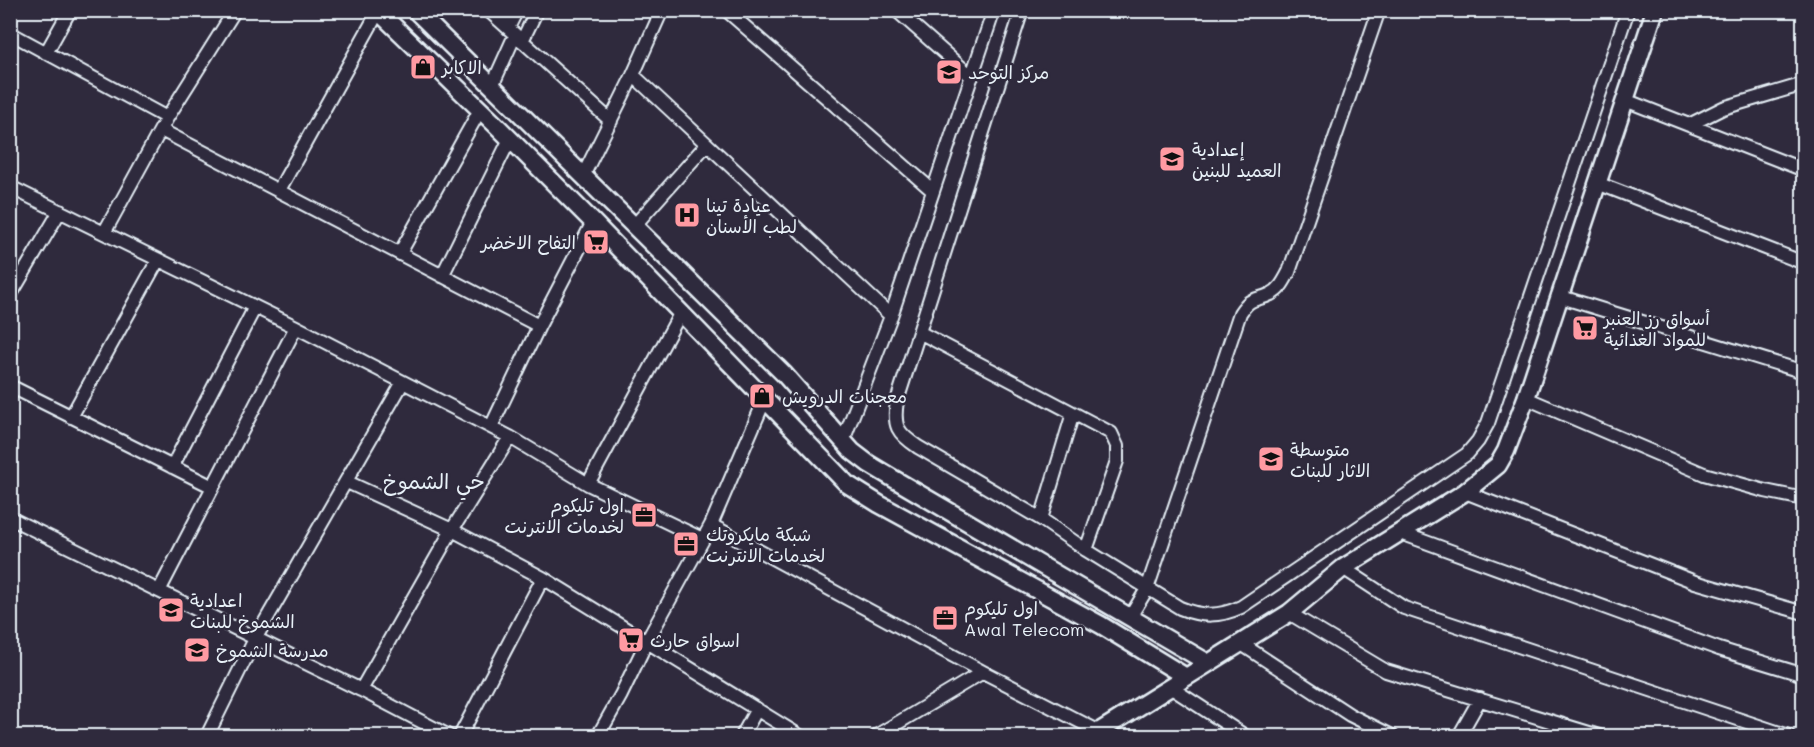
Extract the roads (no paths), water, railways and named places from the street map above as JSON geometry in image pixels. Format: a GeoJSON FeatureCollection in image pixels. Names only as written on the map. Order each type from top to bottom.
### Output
{"type":"FeatureCollection","features":[{"type":"Feature","properties":{"kind":"street"},"geometry":{"type":"LineString","coordinates":[[46,52],[70,10]]}},
{"type":"Feature","properties":{"kind":"street"},"geometry":{"type":"LineString","coordinates":[[104,233],[167,118],[235,10]]}},
{"type":"Feature","properties":{"kind":"street"},"geometry":{"type":"LineString","coordinates":[[415,10],[784,374],[843,441],[870,464],[1208,663]]}},
{"type":"Feature","properties":{"kind":"street"},"geometry":{"type":"LineString","coordinates":[[488,10],[611,121]]}},
{"type":"Feature","properties":{"kind":"street"},"geometry":{"type":"LineString","coordinates":[[515,35],[517,10]]}},
{"type":"Feature","properties":{"kind":"street"},"geometry":{"type":"LineString","coordinates":[[492,86],[515,35],[537,10]]}},
{"type":"Feature","properties":{"kind":"street"},"geometry":{"type":"LineString","coordinates":[[584,176],[662,10]]}},
{"type":"Feature","properties":{"kind":"street"},"geometry":{"type":"LineString","coordinates":[[726,10],[933,191]]}},
{"type":"Feature","properties":{"kind":"street"},"geometry":{"type":"LineString","coordinates":[[896,10],[972,77]]}},
{"type":"Feature","properties":{"kind":"street"},"geometry":{"type":"LineString","coordinates":[[843,441],[891,316],[994,10]]}},
{"type":"Feature","properties":{"kind":"street"},"geometry":{"type":"LineString","coordinates":[[1022,10],[897,401],[894,418],[897,428],[905,438],[918,447],[1041,519],[1147,589],[1180,608],[1195,614],[1211,616],[1228,613],[1241,607],[1467,454],[1478,441],[1488,423],[1628,10]]}},
{"type":"Feature","properties":{"kind":"street"},"geometry":{"type":"LineString","coordinates":[[1130,617],[1147,589],[1240,313],[1253,299],[1273,294],[1280,288],[1289,272],[1379,10]]}},
{"type":"Feature","properties":{"kind":"street"},"geometry":{"type":"LineString","coordinates":[[711,525],[1096,734],[1288,613],[1343,568],[1465,492],[1498,465],[1506,451],[1526,398],[1558,296],[1655,10]]}},
{"type":"Feature","properties":{"kind":"street"},"geometry":{"type":"LineString","coordinates":[[279,190],[377,11],[593,222],[847,484],[879,504],[1101,625],[1186,677]]}},
{"type":"Feature","properties":{"kind":"street"},"geometry":{"type":"LineString","coordinates":[[10,33],[167,118]]}},
{"type":"Feature","properties":{"kind":"street"},"geometry":{"type":"LineString","coordinates":[[633,75],[891,316]]}},
{"type":"Feature","properties":{"kind":"street"},"geometry":{"type":"LineString","coordinates":[[1689,125],[1723,108],[1803,84]]}},
{"type":"Feature","properties":{"kind":"street"},"geometry":{"type":"LineString","coordinates":[[1625,100],[1803,170]]}},
{"type":"Feature","properties":{"kind":"street"},"geometry":{"type":"LineString","coordinates":[[400,253],[480,110]]}},
{"type":"Feature","properties":{"kind":"street"},"geometry":{"type":"LineString","coordinates":[[161,130],[539,326]]}},
{"type":"Feature","properties":{"kind":"street"},"geometry":{"type":"LineString","coordinates":[[442,276],[510,139]]}},
{"type":"Feature","properties":{"kind":"street"},"geometry":{"type":"LineString","coordinates":[[634,226],[707,144]]}},
{"type":"Feature","properties":{"kind":"street"},"geometry":{"type":"LineString","coordinates":[[1597,183],[1803,264]]}},
{"type":"Feature","properties":{"kind":"street"},"geometry":{"type":"LineString","coordinates":[[10,187],[296,327],[510,437],[588,484],[702,539]]}},
{"type":"Feature","properties":{"kind":"street"},"geometry":{"type":"LineString","coordinates":[[10,296],[60,211]]}},
{"type":"Feature","properties":{"kind":"street"},"geometry":{"type":"LineString","coordinates":[[491,427],[539,326],[593,222]]}},
{"type":"Feature","properties":{"kind":"street"},"geometry":{"type":"LineString","coordinates":[[72,417],[158,260]]}},
{"type":"Feature","properties":{"kind":"street"},"geometry":{"type":"LineString","coordinates":[[588,484],[681,312],[697,289]]}},
{"type":"Feature","properties":{"kind":"street"},"geometry":{"type":"LineString","coordinates":[[1558,296],[1803,372]]}},
{"type":"Feature","properties":{"kind":"street"},"geometry":{"type":"LineString","coordinates":[[172,466],[255,307]]}},
{"type":"Feature","properties":{"kind":"street"},"geometry":{"type":"LineString","coordinates":[[159,591],[296,327]]}},
{"type":"Feature","properties":{"kind":"street"},"geometry":{"type":"LineString","coordinates":[[919,332],[1111,433],[1117,446],[1117,461],[1086,550]]}},
{"type":"Feature","properties":{"kind":"street"},"geometry":{"type":"LineString","coordinates":[[207,736],[255,639],[403,382]]}},
{"type":"Feature","properties":{"kind":"street"},"geometry":{"type":"LineString","coordinates":[[10,386],[213,487]]}},
{"type":"Feature","properties":{"kind":"street"},"geometry":{"type":"LineString","coordinates":[[1526,398],[1704,474],[1803,499]]}},
{"type":"Feature","properties":{"kind":"street"},"geometry":{"type":"LineString","coordinates":[[598,736],[711,525],[765,399]]}},
{"type":"Feature","properties":{"kind":"street"},"geometry":{"type":"LineString","coordinates":[[1041,519],[1073,413]]}},
{"type":"Feature","properties":{"kind":"street"},"geometry":{"type":"LineString","coordinates":[[361,690],[452,530],[510,437]]}},
{"type":"Feature","properties":{"kind":"street"},"geometry":{"type":"LineString","coordinates":[[347,482],[452,530],[543,578],[800,736]]}},
{"type":"Feature","properties":{"kind":"street"},"geometry":{"type":"LineString","coordinates":[[1465,492],[1695,582],[1803,614]]}},
{"type":"Feature","properties":{"kind":"street"},"geometry":{"type":"LineString","coordinates":[[10,518],[361,690],[449,736]]}},
{"type":"Feature","properties":{"kind":"street"},"geometry":{"type":"LineString","coordinates":[[1401,533],[1719,649],[1803,675]]}},
{"type":"Feature","properties":{"kind":"street"},"geometry":{"type":"LineString","coordinates":[[1343,568],[1404,608],[1789,736]]}},
{"type":"Feature","properties":{"kind":"street"},"geometry":{"type":"LineString","coordinates":[[460,736],[543,578]]}},
{"type":"Feature","properties":{"kind":"street"},"geometry":{"type":"LineString","coordinates":[[1288,613],[1386,671],[1599,736]]}},
{"type":"Feature","properties":{"kind":"street"},"geometry":{"type":"LineString","coordinates":[[1240,643],[1350,715],[1392,736]]}},
{"type":"Feature","properties":{"kind":"street"},"geometry":{"type":"LineString","coordinates":[[876,736],[983,672]]}},
{"type":"Feature","properties":{"kind":"street"},"geometry":{"type":"LineString","coordinates":[[1170,687],[1245,736]]}},
{"type":"Feature","properties":{"kind":"street"},"geometry":{"type":"LineString","coordinates":[[1459,736],[1480,699]]}},
{"type":"Feature","properties":{"kind":"street"},"geometry":{"type":"LineString","coordinates":[[742,736],[757,709]]}},
{"type":"Feature","properties":{"kind":"place","name":"الاكابر"},"geometry":{"type":"Point","coordinates":[423,67]}},
{"type":"Feature","properties":{"kind":"place","name":"مركز التوحد"},"geometry":{"type":"Point","coordinates":[949,72]}},
{"type":"Feature","properties":{"kind":"place","name":"إعدادية العميد للبنين"},"geometry":{"type":"Point","coordinates":[1172,159]}},
{"type":"Feature","properties":{"kind":"place","name":"عيادة تينا لطب الأسنان"},"geometry":{"type":"Point","coordinates":[687,215]}},
{"type":"Feature","properties":{"kind":"place","name":"التفاح الاخضر"},"geometry":{"type":"Point","coordinates":[596,242]}},
{"type":"Feature","properties":{"kind":"place","name":"أسواق رز العنبر للمواد الغذائية"},"geometry":{"type":"Point","coordinates":[1585,328]}},
{"type":"Feature","properties":{"kind":"place","name":"معجنات الدرويش"},"geometry":{"type":"Point","coordinates":[762,396]}},
{"type":"Feature","properties":{"kind":"place","name":"متوسطة الاثار للبنات"},"geometry":{"type":"Point","coordinates":[1271,459]}},
{"type":"Feature","properties":{"kind":"place","name":"اول تليكوم لخدمات الانترنت"},"geometry":{"type":"Point","coordinates":[644,515]}},
{"type":"Feature","properties":{"kind":"place","name":"شبكة مايكروتك لخدمات الانترنت"},"geometry":{"type":"Point","coordinates":[686,544]}},
{"type":"Feature","properties":{"kind":"place","name":"اعدادية الشموخ للبنات"},"geometry":{"type":"Point","coordinates":[171,610]}},
{"type":"Feature","properties":{"kind":"place","name":"اول تليكوم Awal Telecom"},"geometry":{"type":"Point","coordinates":[945,618]}},
{"type":"Feature","properties":{"kind":"place","name":"اسواق حارث"},"geometry":{"type":"Point","coordinates":[631,640]}},
{"type":"Feature","properties":{"kind":"place","name":"مدرسة الشموخ"},"geometry":{"type":"Point","coordinates":[197,650]}},
{"type":"Feature","properties":{"kind":"district","name":"حي الشموخ"},"geometry":{"type":"Point","coordinates":[434,480]}}]}
